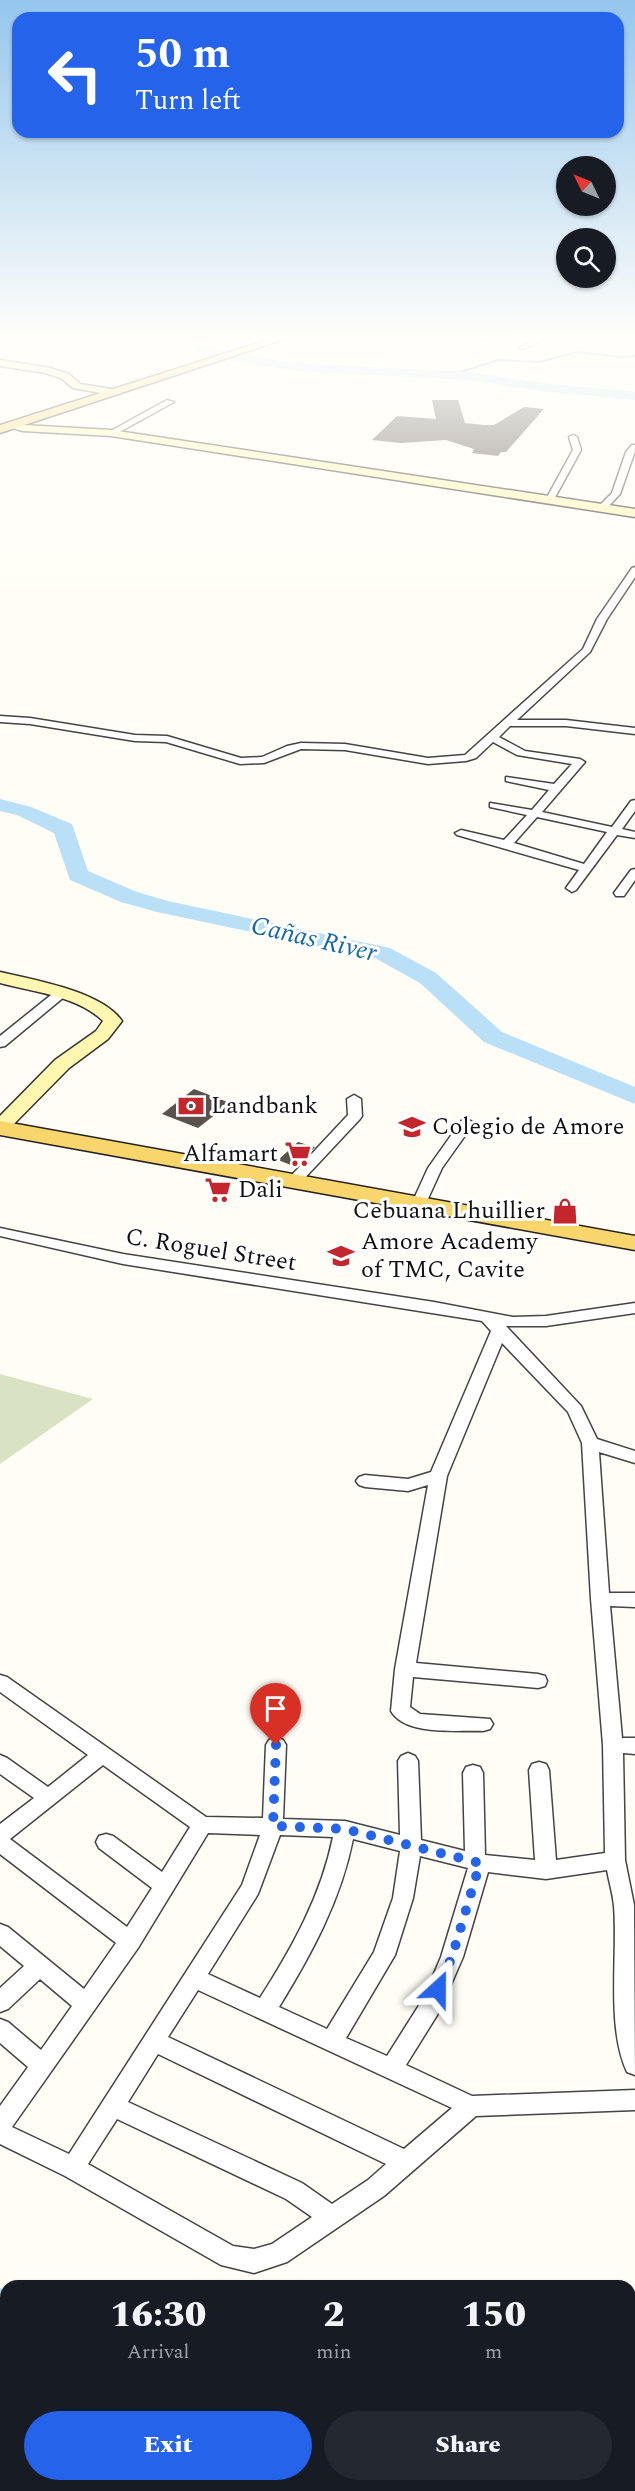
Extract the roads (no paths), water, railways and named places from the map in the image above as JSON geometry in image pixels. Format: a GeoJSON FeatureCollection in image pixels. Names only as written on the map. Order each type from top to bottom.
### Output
{"type":"FeatureCollection","features":[{"type":"Feature","properties":{"kind":"main road"},"geometry":{"type":"LineString","coordinates":[[254,455],[635,513]]}},
{"type":"Feature","properties":{"kind":"main road"},"geometry":{"type":"LineString","coordinates":[[0,977],[60,994],[108,1014],[113,1021],[74,1054],[0,1127]]}},
{"type":"Feature","properties":{"kind":"main road"},"geometry":{"type":"LineString","coordinates":[[0,1127],[635,1243]]}},
{"type":"Feature","properties":{"kind":"street"},"geometry":{"type":"LineString","coordinates":[[549,501],[574,455]]}},
{"type":"Feature","properties":{"kind":"street"},"geometry":{"type":"LineString","coordinates":[[602,508],[616,494],[629,455]]}},
{"type":"Feature","properties":{"kind":"street"},"geometry":{"type":"LineString","coordinates":[[0,719],[30,721],[135,738],[167,739],[240,761],[264,760],[301,746],[345,747],[428,761],[444,761],[472,756],[561,676],[586,650],[602,619],[635,570]]}},
{"type":"Feature","properties":{"kind":"street"},"geometry":{"type":"LineString","coordinates":[[507,723],[574,723],[635,731]]}},
{"type":"Feature","properties":{"kind":"street"},"geometry":{"type":"LineString","coordinates":[[492,736],[499,744],[516,751],[580,762],[507,844]]}},
{"type":"Feature","properties":{"kind":"street"},"geometry":{"type":"LineString","coordinates":[[510,779],[557,788]]}},
{"type":"Feature","properties":{"kind":"street"},"geometry":{"type":"LineString","coordinates":[[572,888],[635,803]]}},
{"type":"Feature","properties":{"kind":"street"},"geometry":{"type":"LineString","coordinates":[[494,805],[635,835]]}},
{"type":"Feature","properties":{"kind":"street"},"geometry":{"type":"LineString","coordinates":[[461,833],[507,844],[585,868]]}},
{"type":"Feature","properties":{"kind":"street"},"geometry":{"type":"LineString","coordinates":[[620,893],[635,872]]}},
{"type":"Feature","properties":{"kind":"street"},"geometry":{"type":"LineString","coordinates":[[0,1043],[60,994]]}},
{"type":"Feature","properties":{"kind":"street"},"geometry":{"type":"LineString","coordinates":[[295,1180],[355,1116],[354,1099]]}},
{"type":"Feature","properties":{"kind":"street"},"geometry":{"type":"LineString","coordinates":[[419,1203],[435,1168],[467,1123]]}},
{"type":"Feature","properties":{"kind":"street","name":"C. Roguel Street"},"geometry":{"type":"LineString","coordinates":[[0,1232],[123,1259],[493,1323],[535,1322],[635,1308]]}},
{"type":"Feature","properties":{"kind":"street"},"geometry":{"type":"LineString","coordinates":[[483,1724],[416,1721],[401,1711],[400,1700],[438,1476],[493,1323],[575,1410],[590,1443],[600,1599],[613,1745],[615,1860],[630,1906],[627,2023],[635,2065]]}},
{"type":"Feature","properties":{"kind":"street"},"geometry":{"type":"LineString","coordinates":[[590,1443],[635,1457]]}},
{"type":"Feature","properties":{"kind":"street"},"geometry":{"type":"LineString","coordinates":[[365,1481],[408,1485],[438,1476]]}},
{"type":"Feature","properties":{"kind":"street"},"geometry":{"type":"LineString","coordinates":[[600,1599],[635,1600]]}},
{"type":"Feature","properties":{"kind":"street"},"geometry":{"type":"LineString","coordinates":[[404,1669],[538,1681]]}},
{"type":"Feature","properties":{"kind":"street"},"geometry":{"type":"LineString","coordinates":[[0,1682],[202,1825],[345,1829],[477,1862],[546,1870],[615,1860]]}},
{"type":"Feature","properties":{"kind":"street"},"geometry":{"type":"LineString","coordinates":[[73,2168],[251,1888],[273,1826],[276,1745]]}},
{"type":"Feature","properties":{"kind":"street"},"geometry":{"type":"LineString","coordinates":[[613,1745],[635,1746]]}},
{"type":"Feature","properties":{"kind":"street"},"geometry":{"type":"LineString","coordinates":[[0,1836],[103,1755]]}},
{"type":"Feature","properties":{"kind":"street"},"geometry":{"type":"LineString","coordinates":[[332,2041],[384,1955],[402,1898],[411,1846],[408,1761]]}},
{"type":"Feature","properties":{"kind":"street"},"geometry":{"type":"LineString","coordinates":[[0,1763],[47,1797]]}},
{"type":"Feature","properties":{"kind":"street"},"geometry":{"type":"LineString","coordinates":[[539,1770],[546,1870]]}},
{"type":"Feature","properties":{"kind":"street"},"geometry":{"type":"LineString","coordinates":[[392,2068],[431,2005],[452,1957],[477,1862],[473,1773]]}},
{"type":"Feature","properties":{"kind":"street"},"geometry":{"type":"LineString","coordinates":[[0,2125],[130,1942],[202,1825]]}},
{"type":"Feature","properties":{"kind":"street"},"geometry":{"type":"LineString","coordinates":[[265,2010],[294,1964],[319,1914],[342,1850],[345,1829]]}},
{"type":"Feature","properties":{"kind":"street"},"geometry":{"type":"LineString","coordinates":[[106,1842],[166,1886]]}},
{"type":"Feature","properties":{"kind":"street"},"geometry":{"type":"LineString","coordinates":[[0,1843],[130,1942]]}},
{"type":"Feature","properties":{"kind":"street"},"geometry":{"type":"LineString","coordinates":[[0,1933],[87,2005]]}},
{"type":"Feature","properties":{"kind":"street"},"geometry":{"type":"LineString","coordinates":[[0,2002],[39,1966]]}},
{"type":"Feature","properties":{"kind":"street"},"geometry":{"type":"LineString","coordinates":[[194,1978],[471,2106],[635,2100]]}},
{"type":"Feature","properties":{"kind":"street"},"geometry":{"type":"LineString","coordinates":[[0,2029],[43,2066]]}},
{"type":"Feature","properties":{"kind":"street"},"geometry":{"type":"LineString","coordinates":[[154,2041],[358,2137],[405,2162]]}},
{"type":"Feature","properties":{"kind":"street"},"geometry":{"type":"LineString","coordinates":[[112,2106],[294,2191],[307,2198],[332,2218]]}},
{"type":"Feature","properties":{"kind":"street"},"geometry":{"type":"LineString","coordinates":[[0,2132],[73,2168],[230,2256],[254,2261],[278,2254],[375,2188],[471,2106]]}},
{"type":"Feature","properties":{"kind":"waterway","name":"Cañas River"},"geometry":{"type":"LineString","coordinates":[[0,805],[24,811],[64,829],[78,875],[129,897],[165,907],[382,953],[428,978],[493,1037],[635,1096]]}},
{"type":"Feature","properties":{"kind":"place","name":"Landbank"},"geometry":{"type":"Point","coordinates":[191,1106]}},
{"type":"Feature","properties":{"kind":"place","name":"Colegio de Amore"},"geometry":{"type":"Point","coordinates":[412,1127]}},
{"type":"Feature","properties":{"kind":"place","name":"Alfamart"},"geometry":{"type":"Point","coordinates":[298,1154]}},
{"type":"Feature","properties":{"kind":"place","name":"Dali"},"geometry":{"type":"Point","coordinates":[218,1190]}},
{"type":"Feature","properties":{"kind":"place","name":"Cebuana Lhuillier"},"geometry":{"type":"Point","coordinates":[565,1211]}},
{"type":"Feature","properties":{"kind":"place","name":"Amore Academy of TMC, Cavite"},"geometry":{"type":"Point","coordinates":[341,1256]}}]}
